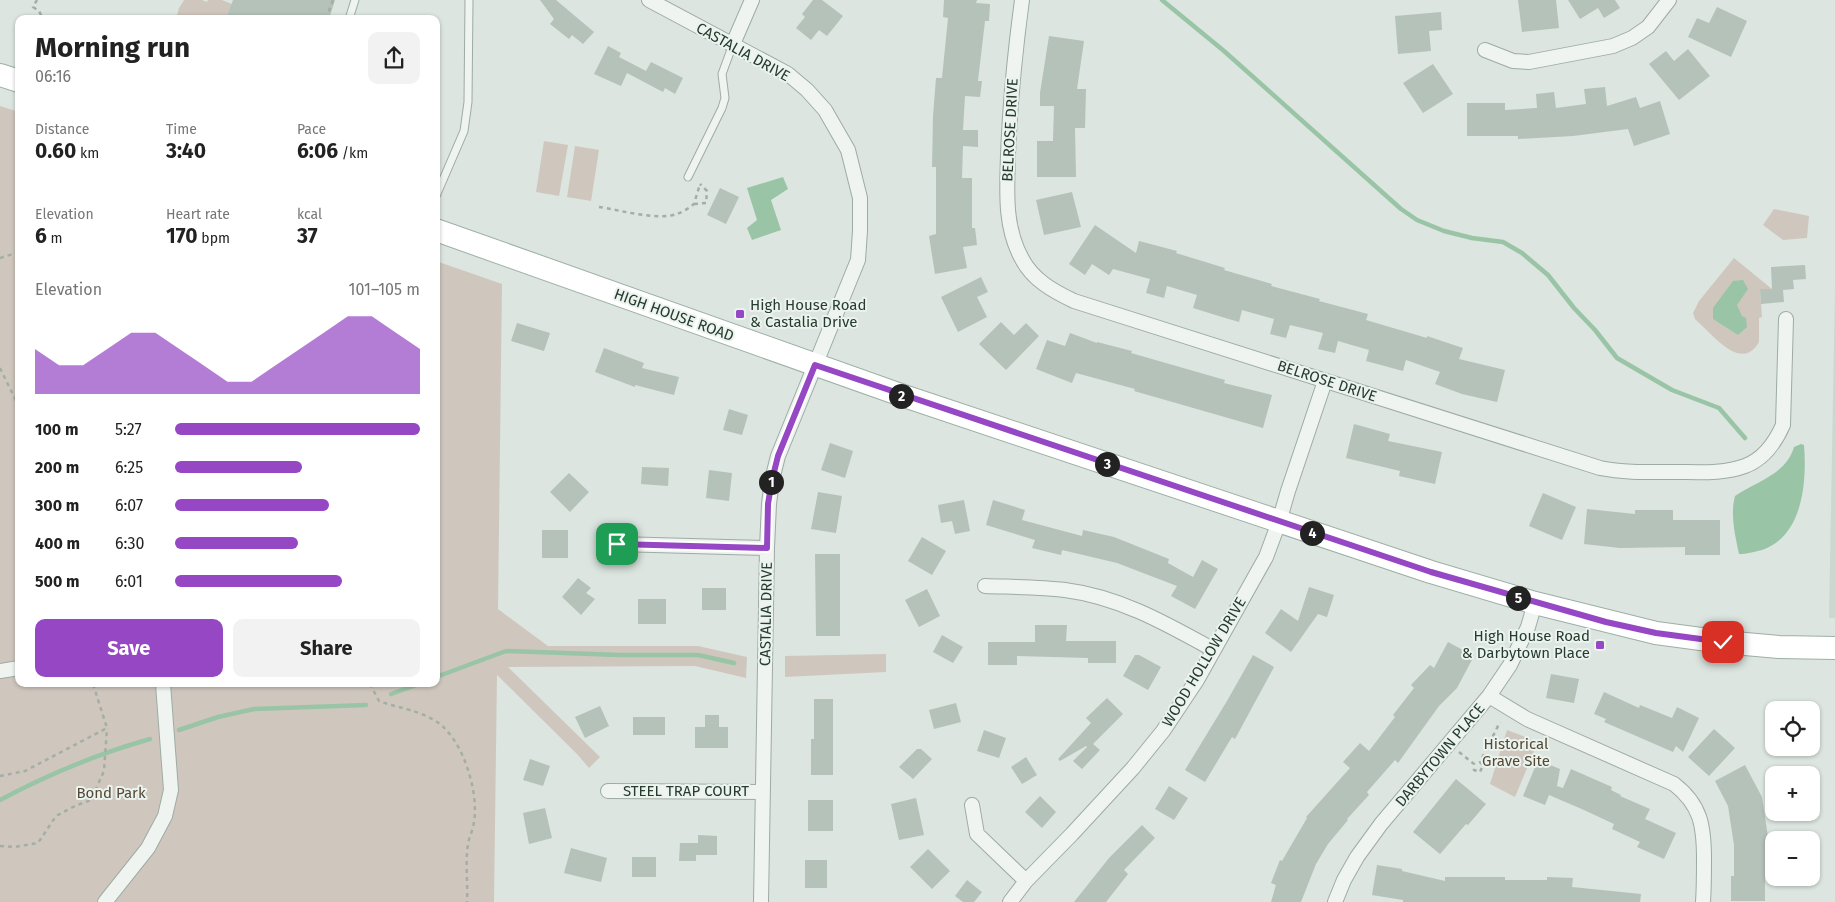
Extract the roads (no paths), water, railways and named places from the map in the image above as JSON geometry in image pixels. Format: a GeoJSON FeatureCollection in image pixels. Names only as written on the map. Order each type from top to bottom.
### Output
{"type":"FeatureCollection","features":[{"type":"Feature","properties":{"kind":"main road"},"geometry":{"type":"LineString","coordinates":[[0,75],[15,80]]}},
{"type":"Feature","properties":{"kind":"main road","name":"HIGH HOUSE ROAD"},"geometry":{"type":"LineString","coordinates":[[440,231],[815,365],[1431,572],[1535,603],[1656,633],[1779,647],[1835,648]]}},
{"type":"Feature","properties":{"kind":"street","name":"CASTALIA DRIVE"},"geometry":{"type":"LineString","coordinates":[[648,0],[788,74],[807,90],[825,110],[848,150],[860,198],[858,260],[778,456],[768,504],[761,902]]}},
{"type":"Feature","properties":{"kind":"street"},"geometry":{"type":"LineString","coordinates":[[733,44],[752,0]]}},
{"type":"Feature","properties":{"kind":"street","name":"BELROSE DRIVE"},"geometry":{"type":"LineString","coordinates":[[1022,0],[1010,110],[1008,214],[1014,242],[1029,269],[1036,278],[1052,290],[1074,301],[1600,468],[1621,472],[1730,470],[1746,466],[1769,449],[1777,438],[1782,425],[1786,319]]}},
{"type":"Feature","properties":{"kind":"street"},"geometry":{"type":"LineString","coordinates":[[1485,50],[1513,61],[1530,62],[1613,46],[1632,38],[1648,28],[1669,0]]}},
{"type":"Feature","properties":{"kind":"street","name":"WOOD HOLLOW DRIVE"},"geometry":{"type":"LineString","coordinates":[[1010,902],[1026,881],[1112,791],[1148,750],[1180,707],[1266,557],[1325,381]]}},
{"type":"Feature","properties":{"kind":"street"},"geometry":{"type":"LineString","coordinates":[[617,544],[767,548]]}},
{"type":"Feature","properties":{"kind":"street"},"geometry":{"type":"LineString","coordinates":[[985,586],[1066,590],[1110,600],[1161,620],[1214,650]]}},
{"type":"Feature","properties":{"kind":"street","name":"DARBYTOWN PLACE"},"geometry":{"type":"LineString","coordinates":[[1336,902],[1344,880],[1357,857],[1381,824],[1489,696],[1510,665],[1528,627],[1535,603]]}},
{"type":"Feature","properties":{"kind":"street"},"geometry":{"type":"LineString","coordinates":[[0,671],[15,669]]}},
{"type":"Feature","properties":{"kind":"street"},"geometry":{"type":"LineString","coordinates":[[105,902],[148,848],[165,816],[171,790],[164,687]]}},
{"type":"Feature","properties":{"kind":"street"},"geometry":{"type":"LineString","coordinates":[[1489,696],[1528,719],[1665,780],[1684,791],[1695,806],[1702,827],[1703,902]]}},
{"type":"Feature","properties":{"kind":"street","name":"STEEL TRAP COURT"},"geometry":{"type":"LineString","coordinates":[[608,791],[763,792]]}},
{"type":"Feature","properties":{"kind":"street"},"geometry":{"type":"LineString","coordinates":[[972,805],[977,834],[1026,881]]}},
{"type":"Feature","properties":{"kind":"lane"},"geometry":{"type":"LineString","coordinates":[[350,15],[355,0]]}},
{"type":"Feature","properties":{"kind":"lane"},"geometry":{"type":"LineString","coordinates":[[440,187],[464,131],[468,84],[469,0]]}},
{"type":"Feature","properties":{"kind":"lane"},"geometry":{"type":"LineString","coordinates":[[688,177],[722,108],[725,98],[722,74],[733,44]]}},
{"type":"Feature","properties":{"kind":"waterway"},"geometry":{"type":"LineString","coordinates":[[1162,0],[1224,51],[1401,209],[1417,220],[1444,231],[1472,238],[1503,242],[1522,253],[1548,275],[1617,358],[1672,390],[1719,408],[1745,438]]}},
{"type":"Feature","properties":{"kind":"waterway"},"geometry":{"type":"LineString","coordinates":[[440,676],[506,651],[620,655],[698,655],[734,663]]}},
{"type":"Feature","properties":{"kind":"waterway"},"geometry":{"type":"LineString","coordinates":[[391,694],[411,687]]}},
{"type":"Feature","properties":{"kind":"waterway"},"geometry":{"type":"LineString","coordinates":[[179,730],[218,717],[254,709],[366,705]]}},
{"type":"Feature","properties":{"kind":"waterway"},"geometry":{"type":"LineString","coordinates":[[0,800],[74,765],[150,739]]}},
{"type":"Feature","properties":{"kind":"place","name":"High House Road & Castalia Drive"},"geometry":{"type":"Point","coordinates":[740,314]}},
{"type":"Feature","properties":{"kind":"place","name":"High House Road & Darbytown Place"},"geometry":{"type":"Point","coordinates":[1600,645]}},
{"type":"Feature","properties":{"kind":"park label","name":"Historical Grave Site"},"geometry":{"type":"Point","coordinates":[1516,752]}},
{"type":"Feature","properties":{"kind":"park label","name":"Bond Park"},"geometry":{"type":"Point","coordinates":[111,793]}}]}
